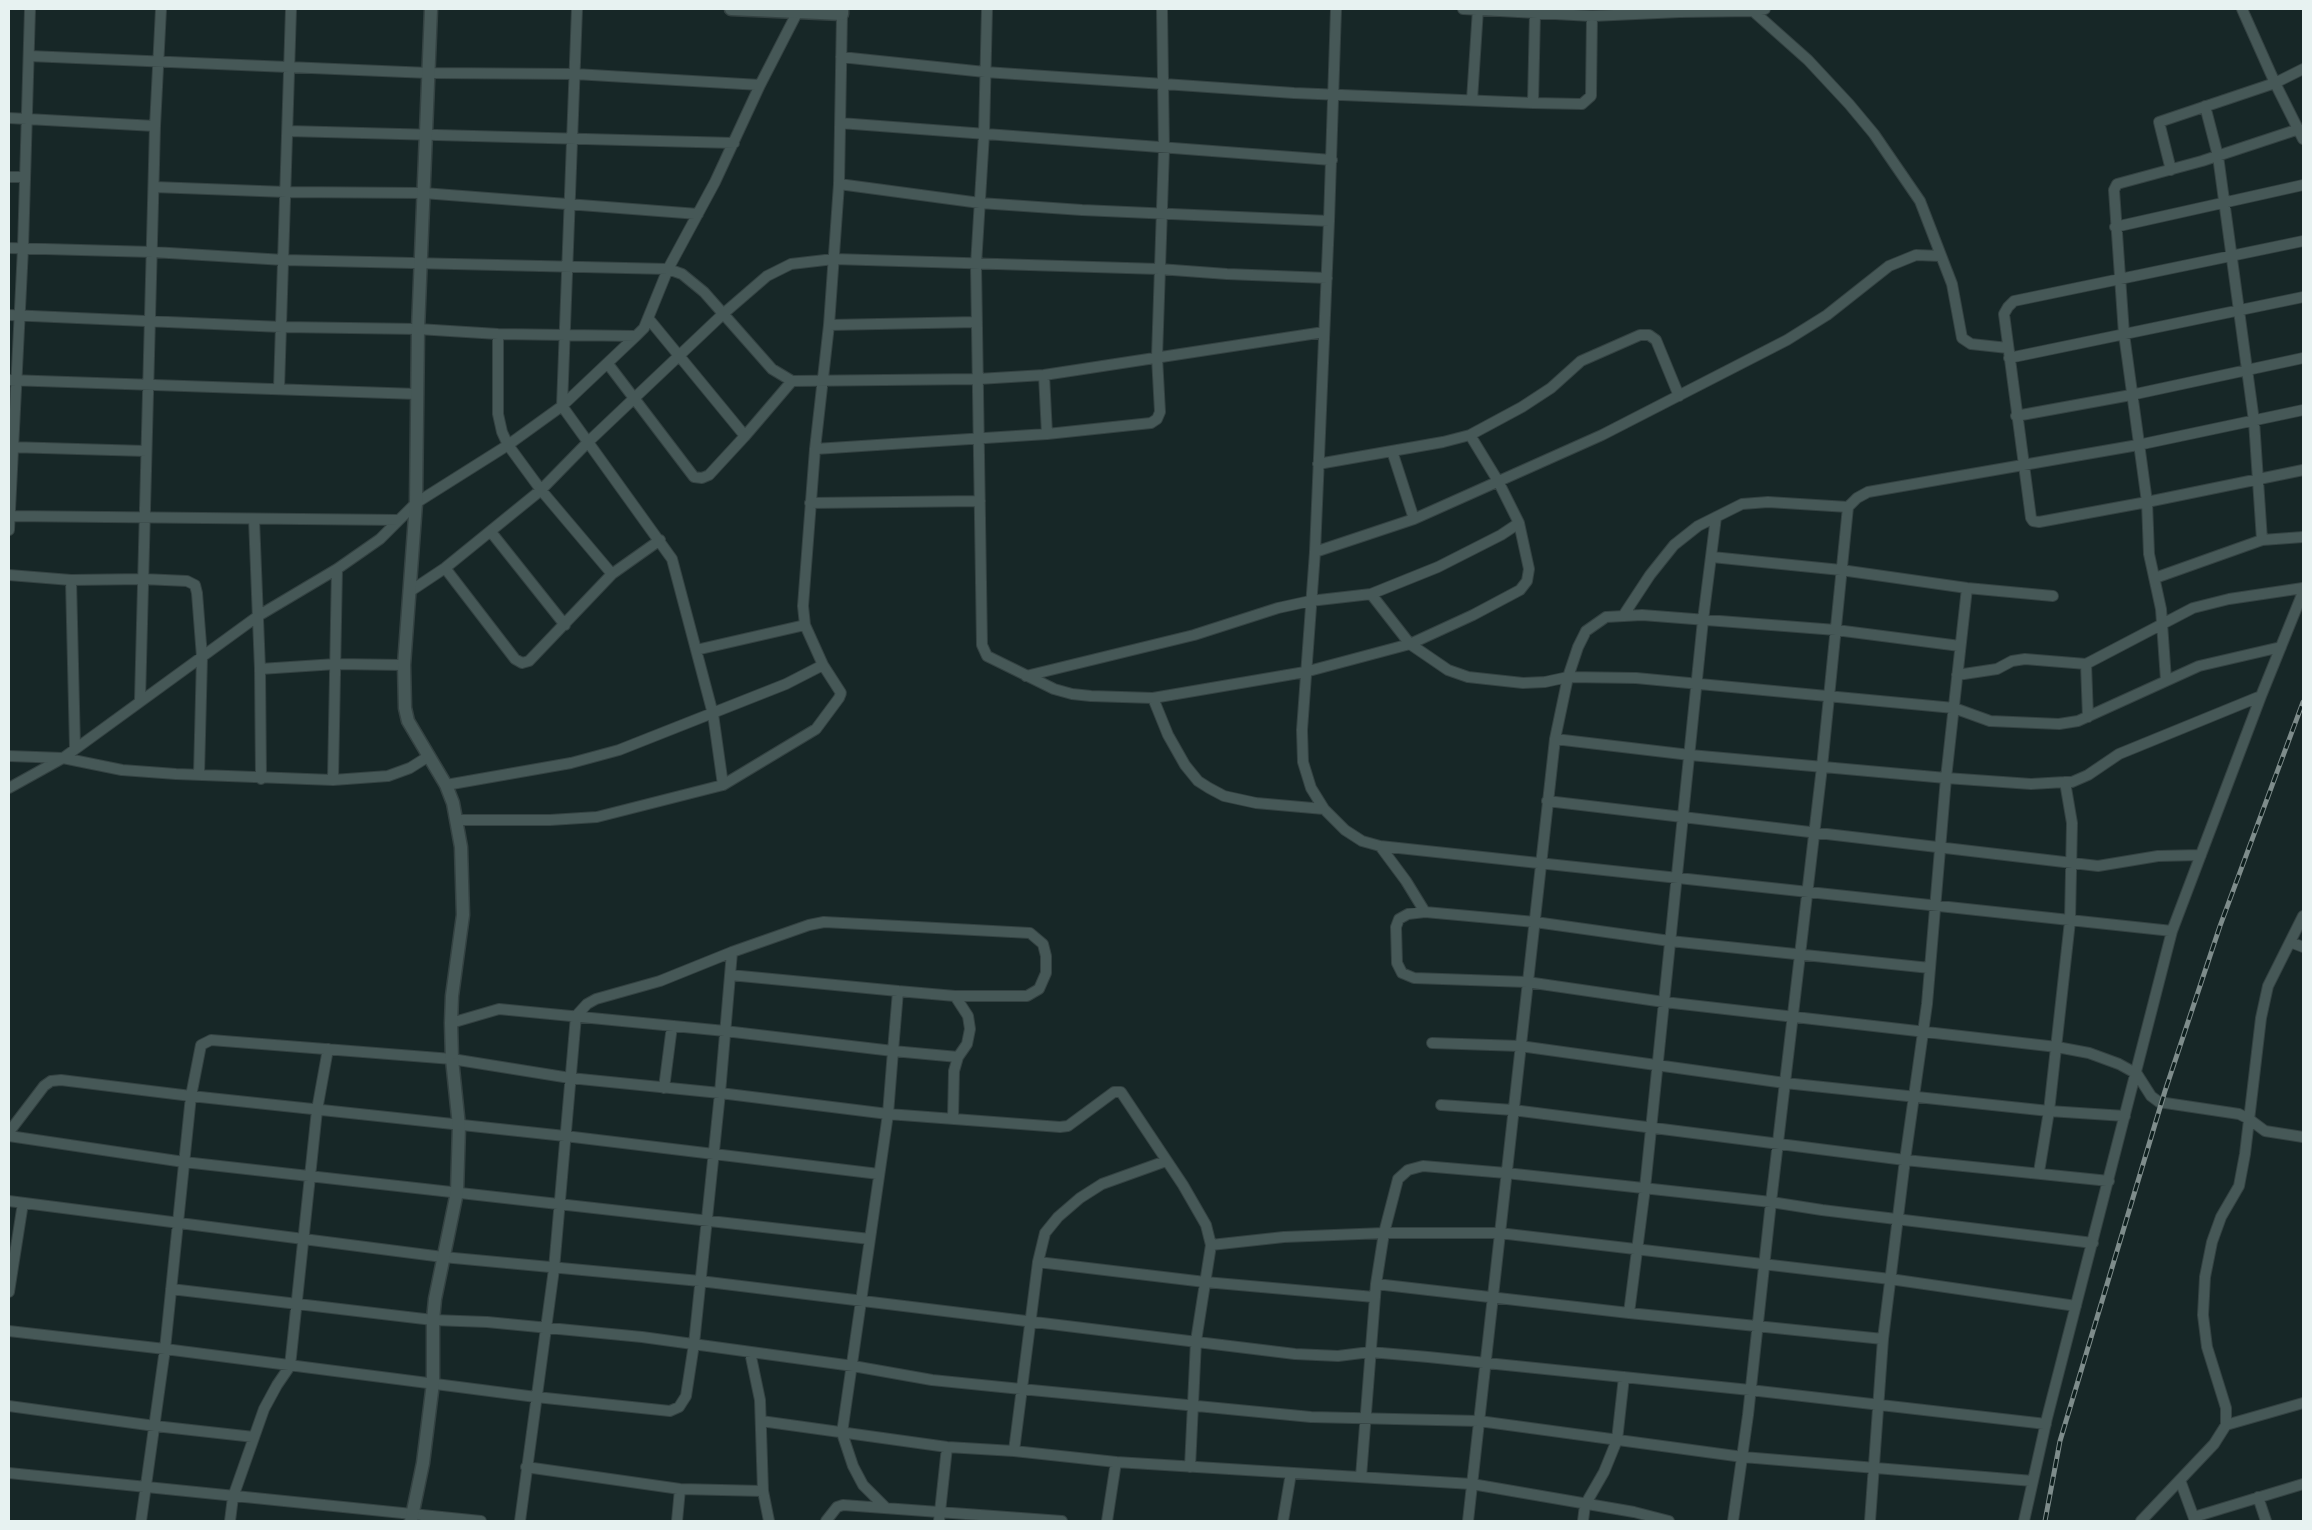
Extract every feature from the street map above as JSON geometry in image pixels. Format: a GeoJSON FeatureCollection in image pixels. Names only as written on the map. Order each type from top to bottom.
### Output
{"type":"FeatureCollection","features":[{"type":"Feature","properties":{"kind":"street"},"geometry":{"type":"LineString","coordinates":[[9,530],[14,315],[22,248],[30,9]]}},
{"type":"Feature","properties":{"kind":"street"},"geometry":{"type":"LineString","coordinates":[[140,700],[155,126],[161,9]]}},
{"type":"Feature","properties":{"kind":"street"},"geometry":{"type":"LineString","coordinates":[[279,390],[291,9]]}},
{"type":"Feature","properties":{"kind":"street"},"geometry":{"type":"LineString","coordinates":[[412,1518],[423,1463],[433,1383],[433,1320],[443,1257],[452,1225],[457,1192],[459,1126],[452,1060],[452,996],[463,915],[462,847],[457,820],[446,785],[408,721],[405,708],[404,665],[416,503],[418,329],[431,9]]}},
{"type":"Feature","properties":{"kind":"street"},"geometry":{"type":"LineString","coordinates":[[577,9],[573,140],[563,335],[562,406],[587,443],[660,540],[676,569],[714,714],[722,785]]}},
{"type":"Feature","properties":{"kind":"street"},"geometry":{"type":"LineString","coordinates":[[457,820],[550,820],[597,817],[722,785],[816,729],[842,693],[823,665],[805,625],[803,606],[815,449],[830,325],[839,184],[842,11],[797,13],[731,9]]}},
{"type":"Feature","properties":{"kind":"street"},"geometry":{"type":"LineString","coordinates":[[987,9],[984,134],[976,265],[982,645],[987,656],[1054,689],[1072,694],[1153,698],[1305,672],[1410,644],[1473,616],[1520,590],[1527,581],[1529,569],[1519,523],[1498,481],[1470,434]]}},
{"type":"Feature","properties":{"kind":"street"},"geometry":{"type":"LineString","coordinates":[[815,449],[979,440],[1151,423],[1157,419],[1160,412],[1157,357],[1164,149],[1162,9]]}},
{"type":"Feature","properties":{"kind":"street"},"geometry":{"type":"LineString","coordinates":[[1336,9],[1332,160],[1315,552],[1302,730],[1303,762],[1311,788],[1324,809],[1345,830],[1362,842],[1380,846],[2172,931]]}},
{"type":"Feature","properties":{"kind":"street"},"geometry":{"type":"LineString","coordinates":[[1463,9],[1592,16],[1680,10],[1753,11],[1765,9]]}},
{"type":"Feature","properties":{"kind":"street"},"geometry":{"type":"LineString","coordinates":[[1472,100],[1478,9]]}},
{"type":"Feature","properties":{"kind":"street"},"geometry":{"type":"LineString","coordinates":[[2242,9],[2275,83],[2303,139]]}},
{"type":"Feature","properties":{"kind":"street"},"geometry":{"type":"LineString","coordinates":[[1753,11],[1815,67],[1874,134],[1920,201],[1952,284],[1962,338],[1971,344],[2009,353],[2124,334],[2303,297]]}},
{"type":"Feature","properties":{"kind":"street"},"geometry":{"type":"LineString","coordinates":[[9,788],[63,758],[140,700],[258,616],[337,568],[380,539],[416,503],[508,445],[562,406],[608,364],[644,328],[668,269],[734,143],[760,85],[797,13]]}},
{"type":"Feature","properties":{"kind":"street"},"geometry":{"type":"LineString","coordinates":[[1532,103],[1535,13]]}},
{"type":"Feature","properties":{"kind":"street"},"geometry":{"type":"LineString","coordinates":[[841,57],[985,72],[1164,84],[1334,94],[1582,104],[1591,96],[1592,16]]}},
{"type":"Feature","properties":{"kind":"street"},"geometry":{"type":"LineString","coordinates":[[29,56],[288,65],[429,73],[574,74],[760,85]]}},
{"type":"Feature","properties":{"kind":"street"},"geometry":{"type":"LineString","coordinates":[[2171,170],[2159,122],[2275,83],[2303,70]]}},
{"type":"Feature","properties":{"kind":"street"},"geometry":{"type":"LineString","coordinates":[[2205,106],[2218,156],[2254,421],[2262,540]]}},
{"type":"Feature","properties":{"kind":"street"},"geometry":{"type":"LineString","coordinates":[[9,118],[155,126]]}},
{"type":"Feature","properties":{"kind":"street"},"geometry":{"type":"LineString","coordinates":[[840,123],[1164,149],[1332,160]]}},
{"type":"Feature","properties":{"kind":"street"},"geometry":{"type":"LineString","coordinates":[[2166,680],[2160,597],[2149,547],[2146,502],[2130,395],[2113,195],[2117,184],[2218,156],[2299,129]]}},
{"type":"Feature","properties":{"kind":"street"},"geometry":{"type":"LineString","coordinates":[[288,131],[734,143]]}},
{"type":"Feature","properties":{"kind":"street"},"geometry":{"type":"LineString","coordinates":[[9,177],[23,177]]}},
{"type":"Feature","properties":{"kind":"street"},"geometry":{"type":"LineString","coordinates":[[839,184],[980,203],[1082,210],[1162,212],[1329,221]]}},
{"type":"Feature","properties":{"kind":"street"},"geometry":{"type":"LineString","coordinates":[[2115,228],[2303,186]]}},
{"type":"Feature","properties":{"kind":"street"},"geometry":{"type":"LineString","coordinates":[[154,188],[286,192],[423,192],[698,214]]}},
{"type":"Feature","properties":{"kind":"street"},"geometry":{"type":"LineString","coordinates":[[2303,241],[2014,301],[2004,314],[2030,518],[2034,521],[2039,522],[2146,502],[2303,470]]}},
{"type":"Feature","properties":{"kind":"street"},"geometry":{"type":"LineString","coordinates":[[9,248],[152,252],[284,260],[668,269],[682,274],[704,292],[772,369],[792,381],[978,379],[1044,375],[1324,332]]}},
{"type":"Feature","properties":{"kind":"street"},"geometry":{"type":"LineString","coordinates":[[1315,552],[1414,519],[1611,431],[1722,375],[1812,325],[1889,266],[1916,255],[1941,256]]}},
{"type":"Feature","properties":{"kind":"street"},"geometry":{"type":"LineString","coordinates":[[409,592],[445,568],[541,490],[679,354],[723,314],[767,276],[791,264],[834,259],[976,265],[1159,269],[1327,278]]}},
{"type":"Feature","properties":{"kind":"street"},"geometry":{"type":"LineString","coordinates":[[14,315],[282,327],[418,329],[498,334],[636,336]]}},
{"type":"Feature","properties":{"kind":"street"},"geometry":{"type":"LineString","coordinates":[[648,318],[745,436]]}},
{"type":"Feature","properties":{"kind":"street"},"geometry":{"type":"LineString","coordinates":[[830,325],[977,322]]}},
{"type":"Feature","properties":{"kind":"street"},"geometry":{"type":"LineString","coordinates":[[498,334],[498,414],[502,432],[508,445],[541,490],[612,574]]}},
{"type":"Feature","properties":{"kind":"street"},"geometry":{"type":"LineString","coordinates":[[1318,464],[1443,442],[1470,434],[1522,407],[1551,388],[1580,361],[1640,335],[1649,335],[1656,340],[1679,396]]}},
{"type":"Feature","properties":{"kind":"street"},"geometry":{"type":"LineString","coordinates":[[2016,416],[2130,395],[2303,358]]}},
{"type":"Feature","properties":{"kind":"street"},"geometry":{"type":"LineString","coordinates":[[608,364],[694,477],[702,478],[709,475],[792,381]]}},
{"type":"Feature","properties":{"kind":"street"},"geometry":{"type":"LineString","coordinates":[[1044,375],[1047,434]]}},
{"type":"Feature","properties":{"kind":"street"},"geometry":{"type":"LineString","coordinates":[[12,380],[417,394]]}},
{"type":"Feature","properties":{"kind":"street"},"geometry":{"type":"LineString","coordinates":[[1733,1521],[1743,1457],[1777,1144],[1822,767],[1848,507],[1856,498],[1868,492],[2138,445],[2303,410]]}},
{"type":"Feature","properties":{"kind":"street"},"geometry":{"type":"LineString","coordinates":[[11,447],[146,451]]}},
{"type":"Feature","properties":{"kind":"street"},"geometry":{"type":"LineString","coordinates":[[1392,450],[1414,519]]}},
{"type":"Feature","properties":{"kind":"street"},"geometry":{"type":"LineString","coordinates":[[810,503],[980,501]]}},
{"type":"Feature","properties":{"kind":"street"},"geometry":{"type":"LineString","coordinates":[[1622,616],[1650,575],[1674,545],[1698,526],[1742,504],[1768,502],[1848,507]]}},
{"type":"Feature","properties":{"kind":"street"},"geometry":{"type":"LineString","coordinates":[[9,516],[399,520]]}},
{"type":"Feature","properties":{"kind":"street"},"geometry":{"type":"LineString","coordinates":[[1629,1313],[1645,1188],[1703,620],[1716,517]]}},
{"type":"Feature","properties":{"kind":"street"},"geometry":{"type":"LineString","coordinates":[[254,519],[260,669],[261,779]]}},
{"type":"Feature","properties":{"kind":"street"},"geometry":{"type":"LineString","coordinates":[[1026,676],[1194,635],[1278,608],[1310,601],[1371,594],[1438,567],[1501,535],[1519,523]]}},
{"type":"Feature","properties":{"kind":"street"},"geometry":{"type":"LineString","coordinates":[[491,532],[566,625]]}},
{"type":"Feature","properties":{"kind":"street"},"geometry":{"type":"LineString","coordinates":[[2155,578],[2262,540],[2303,537]]}},
{"type":"Feature","properties":{"kind":"street"},"geometry":{"type":"LineString","coordinates":[[445,568],[515,659],[522,663],[529,661],[566,625],[612,574],[660,540]]}},
{"type":"Feature","properties":{"kind":"street"},"geometry":{"type":"LineString","coordinates":[[1712,557],[1841,570],[1967,588],[2053,596]]}},
{"type":"Feature","properties":{"kind":"street"},"geometry":{"type":"LineString","coordinates":[[333,780],[337,568]]}},
{"type":"Feature","properties":{"kind":"street"},"geometry":{"type":"LineString","coordinates":[[9,575],[71,580],[143,579],[187,581],[195,585],[202,657],[200,775]]}},
{"type":"Feature","properties":{"kind":"street"},"geometry":{"type":"LineString","coordinates":[[71,580],[75,748]]}},
{"type":"Feature","properties":{"kind":"street"},"geometry":{"type":"LineString","coordinates":[[1870,1521],[1883,1339],[1923,1031],[1936,905],[1946,778],[1967,588]]}},
{"type":"Feature","properties":{"kind":"street"},"geometry":{"type":"LineString","coordinates":[[1957,675],[1997,669],[2012,661],[2025,659],[2086,664],[2193,608],[2229,599],[2303,588]]}},
{"type":"Feature","properties":{"kind":"street"},"geometry":{"type":"LineString","coordinates":[[2024,1521],[2046,1424],[2172,931],[2261,696],[2303,592]]}},
{"type":"Feature","properties":{"kind":"street"},"geometry":{"type":"LineString","coordinates":[[1371,594],[1410,644],[1448,670],[1468,677],[1523,683],[1545,682],[1568,676],[1636,678],[1954,708],[1990,721],[2059,724],[2088,717],[2199,666],[2282,647]]}},
{"type":"Feature","properties":{"kind":"street"},"geometry":{"type":"LineString","coordinates":[[1468,1521],[1555,739],[1568,676],[1586,631],[1606,617],[1642,616],[1836,630],[1960,646]]}},
{"type":"Feature","properties":{"kind":"street"},"geometry":{"type":"LineString","coordinates":[[696,650],[805,625]]}},
{"type":"Feature","properties":{"kind":"street"},"geometry":{"type":"LineString","coordinates":[[260,669],[336,664],[404,665]]}},
{"type":"Feature","properties":{"kind":"street"},"geometry":{"type":"LineString","coordinates":[[2086,664],[2088,717]]}},
{"type":"Feature","properties":{"kind":"street"},"geometry":{"type":"LineString","coordinates":[[446,785],[581,761],[619,750],[786,684],[823,665]]}},
{"type":"Feature","properties":{"kind":"street"},"geometry":{"type":"LineString","coordinates":[[1555,739],[1690,755],[1946,778],[2031,784],[2065,782],[2083,777],[2120,754],[2261,696]]}},
{"type":"Feature","properties":{"kind":"street"},"geometry":{"type":"LineString","coordinates":[[1153,698],[1168,735],[1185,765],[1198,781],[1224,796],[1256,803],[1324,809]]}},
{"type":"Feature","properties":{"kind":"street"},"geometry":{"type":"LineString","coordinates":[[9,756],[63,758],[122,770],[261,779],[333,780],[388,776],[410,768],[428,756]]}},
{"type":"Feature","properties":{"kind":"street"},"geometry":{"type":"LineString","coordinates":[[2039,1172],[2057,1047],[2070,921],[2073,862],[2072,823],[2065,782]]}},
{"type":"Feature","properties":{"kind":"street"},"geometry":{"type":"LineString","coordinates":[[1547,801],[2098,866],[2158,856],[2201,855]]}},
{"type":"Feature","properties":{"kind":"street"},"geometry":{"type":"LineString","coordinates":[[1380,846],[1406,881],[1425,912]]}},
{"type":"Feature","properties":{"kind":"street"},"geometry":{"type":"LineString","coordinates":[[1930,968],[1670,942],[1534,922],[1425,912],[1408,914],[1399,919],[1396,927],[1397,963],[1402,973],[1414,978],[1527,982],[1664,1002],[1793,1015],[2057,1047],[2088,1053],[2120,1064],[2137,1074],[2151,1096],[2159,1102],[2239,1114],[2265,1131],[2302,1134]]}},
{"type":"Feature","properties":{"kind":"street"},"geometry":{"type":"LineString","coordinates":[[2141,1521],[2214,1444],[2226,1425],[2226,1408],[2207,1347],[2202,1315],[2205,1277],[2212,1242],[2221,1217],[2239,1186],[2261,1018],[2268,986],[2303,916]]}},
{"type":"Feature","properties":{"kind":"street"},"geometry":{"type":"LineString","coordinates":[[520,1521],[554,1269],[576,1016],[587,1004],[596,999],[660,981],[732,952],[809,925],[838,922],[1030,933],[1043,944],[1046,956],[1046,974],[1039,989],[1026,996],[956,996],[730,975]]}},
{"type":"Feature","properties":{"kind":"street"},"geometry":{"type":"LineString","coordinates":[[2290,942],[2303,947]]}},
{"type":"Feature","properties":{"kind":"street"},"geometry":{"type":"LineString","coordinates":[[9,1331],[165,1349],[536,1397],[670,1411],[679,1407],[686,1396],[694,1344],[720,1093],[732,952]]}},
{"type":"Feature","properties":{"kind":"street"},"geometry":{"type":"LineString","coordinates":[[885,1507],[863,1484],[853,1466],[842,1433],[888,1114],[898,991]]}},
{"type":"Feature","properties":{"kind":"street"},"geometry":{"type":"LineString","coordinates":[[953,1120],[954,1072],[958,1057],[967,1044],[970,1029],[968,1016],[956,996]]}},
{"type":"Feature","properties":{"kind":"street"},"geometry":{"type":"LineString","coordinates":[[452,1023],[499,1009],[725,1031],[958,1057]]}},
{"type":"Feature","properties":{"kind":"street"},"geometry":{"type":"LineString","coordinates":[[664,1088],[672,1026]]}},
{"type":"Feature","properties":{"kind":"street"},"geometry":{"type":"LineString","coordinates":[[141,1521],[165,1349],[191,1096],[201,1045],[205,1041],[211,1040],[452,1060],[570,1078],[720,1093],[888,1114],[1060,1127],[1068,1126],[1114,1092],[1121,1092],[1183,1185],[1206,1225],[1211,1245],[1196,1341],[1190,1467]]}},
{"type":"Feature","properties":{"kind":"street"},"geometry":{"type":"LineString","coordinates":[[1432,1043],[1520,1046],[1785,1083],[2049,1111],[2125,1116]]}},
{"type":"Feature","properties":{"kind":"street"},"geometry":{"type":"LineString","coordinates":[[230,1521],[233,1496],[264,1410],[277,1385],[290,1366],[305,1240],[317,1110],[328,1049]]}},
{"type":"Feature","properties":{"kind":"street"},"geometry":{"type":"LineString","coordinates":[[9,1132],[44,1086],[51,1081],[61,1080],[459,1126],[565,1136],[879,1174]]}},
{"type":"Feature","properties":{"kind":"street"},"geometry":{"type":"LineString","coordinates":[[1441,1105],[1513,1110],[1905,1160],[2039,1172],[2109,1181]]}},
{"type":"Feature","properties":{"kind":"street"},"geometry":{"type":"LineString","coordinates":[[9,1136],[184,1162],[310,1174],[559,1205],[870,1239]]}},
{"type":"Feature","properties":{"kind":"street"},"geometry":{"type":"LineString","coordinates":[[1014,1451],[1038,1262],[1045,1233],[1058,1217],[1080,1198],[1102,1184],[1166,1161]]}},
{"type":"Feature","properties":{"kind":"street"},"geometry":{"type":"LineString","coordinates":[[1361,1477],[1374,1297],[1384,1233],[1398,1179],[1408,1170],[1424,1166],[1506,1173],[1771,1202],[1897,1220],[2093,1242]]}},
{"type":"Feature","properties":{"kind":"street"},"geometry":{"type":"LineString","coordinates":[[9,1201],[443,1257],[700,1282],[1295,1354],[1338,1356],[1370,1352],[1750,1390],[2046,1424]]}},
{"type":"Feature","properties":{"kind":"street"},"geometry":{"type":"LineString","coordinates":[[9,1292],[23,1203]]}},
{"type":"Feature","properties":{"kind":"street"},"geometry":{"type":"LineString","coordinates":[[1211,1245],[1284,1237],[1384,1233],[1499,1233],[1890,1279],[2076,1306]]}},
{"type":"Feature","properties":{"kind":"street"},"geometry":{"type":"LineString","coordinates":[[1038,1262],[1206,1282],[1374,1297]]}},
{"type":"Feature","properties":{"kind":"street"},"geometry":{"type":"LineString","coordinates":[[1376,1284],[1629,1313],[1883,1339]]}},
{"type":"Feature","properties":{"kind":"street"},"geometry":{"type":"LineString","coordinates":[[171,1289],[298,1302],[433,1320],[546,1328],[694,1344],[852,1366],[932,1380],[1192,1404],[1264,1413],[1364,1419],[1480,1421],[1743,1457],[2033,1481]]}},
{"type":"Feature","properties":{"kind":"street"},"geometry":{"type":"LineString","coordinates":[[750,1352],[756,1376],[761,1421],[763,1491],[769,1521]]}},
{"type":"Feature","properties":{"kind":"street"},"geometry":{"type":"LineString","coordinates":[[1583,1521],[1585,1504],[1604,1472],[1617,1440],[1624,1377]]}},
{"type":"Feature","properties":{"kind":"street"},"geometry":{"type":"LineString","coordinates":[[2226,1425],[2302,1403],[2303,1414]]}},
{"type":"Feature","properties":{"kind":"street"},"geometry":{"type":"LineString","coordinates":[[9,1406],[154,1426],[254,1437]]}},
{"type":"Feature","properties":{"kind":"street"},"geometry":{"type":"LineString","coordinates":[[761,1421],[947,1447],[1014,1451],[1116,1462],[1472,1484],[1634,1512],[1669,1521]]}},
{"type":"Feature","properties":{"kind":"street"},"geometry":{"type":"LineString","coordinates":[[939,1517],[947,1447]]}},
{"type":"Feature","properties":{"kind":"street"},"geometry":{"type":"LineString","coordinates":[[1107,1521],[1116,1462]]}},
{"type":"Feature","properties":{"kind":"street"},"geometry":{"type":"LineString","coordinates":[[526,1467],[680,1489],[763,1491]]}},
{"type":"Feature","properties":{"kind":"street"},"geometry":{"type":"LineString","coordinates":[[9,1473],[233,1496],[412,1518],[481,1521]]}},
{"type":"Feature","properties":{"kind":"street"},"geometry":{"type":"LineString","coordinates":[[1283,1521],[1291,1473]]}},
{"type":"Feature","properties":{"kind":"street"},"geometry":{"type":"LineString","coordinates":[[2180,1480],[2194,1519],[2303,1484]]}},
{"type":"Feature","properties":{"kind":"street"},"geometry":{"type":"LineString","coordinates":[[677,1521],[680,1489]]}},
{"type":"Feature","properties":{"kind":"street"},"geometry":{"type":"LineString","coordinates":[[2258,1497],[2266,1521]]}},
{"type":"Feature","properties":{"kind":"street"},"geometry":{"type":"LineString","coordinates":[[826,1521],[837,1507],[843,1505],[885,1507],[939,1517],[1062,1521]]}},
{"type":"Feature","properties":{"kind":"railway"},"geometry":{"type":"LineString","coordinates":[[2045,1521],[2060,1441],[2165,1091],[2220,926],[2303,702]]}}]}
